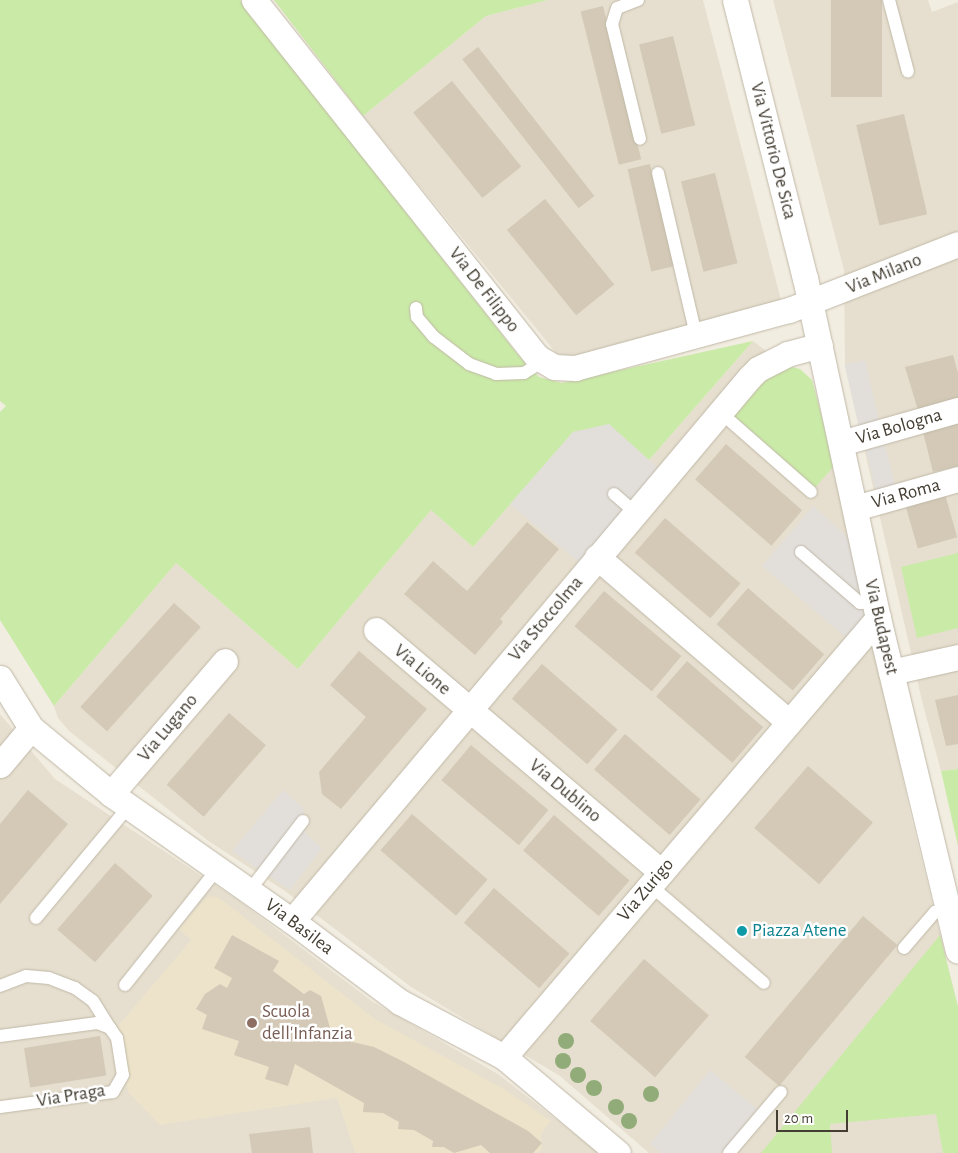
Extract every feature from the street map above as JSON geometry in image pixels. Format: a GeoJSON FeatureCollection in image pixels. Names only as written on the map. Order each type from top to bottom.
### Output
{"type":"FeatureCollection","features":[{"type":"Feature","properties":{"kind":"street","name":"Via De Filippo"},"geometry":{"type":"LineString","coordinates":[[254,0],[543,361]]}},
{"type":"Feature","properties":{"kind":"street","name":"Via Vittorio De Sica"},"geometry":{"type":"LineString","coordinates":[[735,0],[810,302]]}},
{"type":"Feature","properties":{"kind":"street","name":"Via Milano"},"geometry":{"type":"LineString","coordinates":[[810,302],[958,244]]}},
{"type":"Feature","properties":{"kind":"street"},"geometry":{"type":"LineString","coordinates":[[543,361],[554,367],[575,368],[810,302]]}},
{"type":"Feature","properties":{"kind":"street","name":"Via Budapest"},"geometry":{"type":"LineString","coordinates":[[810,302],[876,610],[958,951]]}},
{"type":"Feature","properties":{"kind":"street","name":"Via Stoccolma"},"geometry":{"type":"LineString","coordinates":[[292,920],[635,512],[758,370],[787,354],[820,345]]}},
{"type":"Feature","properties":{"kind":"street","name":"Via Bologna"},"geometry":{"type":"LineString","coordinates":[[841,443],[958,410]]}},
{"type":"Feature","properties":{"kind":"street","name":"Via Roma"},"geometry":{"type":"LineString","coordinates":[[855,508],[958,479]]}},
{"type":"Feature","properties":{"kind":"street"},"geometry":{"type":"LineString","coordinates":[[597,558],[789,722]]}},
{"type":"Feature","properties":{"kind":"street","name":"Via Zurigo"},"geometry":{"type":"LineString","coordinates":[[504,1057],[789,722],[876,610]]}},
{"type":"Feature","properties":{"kind":"street","name":"Via Lione"},"geometry":{"type":"LineString","coordinates":[[376,630],[469,710]]}},
{"type":"Feature","properties":{"kind":"street"},"geometry":{"type":"LineString","coordinates":[[891,672],[958,657]]}},
{"type":"Feature","properties":{"kind":"street","name":"Via Lugano"},"geometry":{"type":"LineString","coordinates":[[120,800],[225,661]]}},
{"type":"Feature","properties":{"kind":"street","name":"Via Basilea"},"geometry":{"type":"LineString","coordinates":[[0,678],[31,728],[120,800],[292,920],[400,1002],[504,1057],[618,1153]]}},
{"type":"Feature","properties":{"kind":"street","name":"Via Dublino"},"geometry":{"type":"LineString","coordinates":[[469,710],[656,879]]}},
{"type":"Feature","properties":{"kind":"street"},"geometry":{"type":"LineString","coordinates":[[0,765],[31,728]]}},
{"type":"Feature","properties":{"kind":"lane"},"geometry":{"type":"LineString","coordinates":[[638,0],[618,8],[612,24],[640,139]]}},
{"type":"Feature","properties":{"kind":"lane"},"geometry":{"type":"LineString","coordinates":[[890,0],[908,72]]}},
{"type":"Feature","properties":{"kind":"lane"},"geometry":{"type":"LineString","coordinates":[[658,173],[696,335]]}},
{"type":"Feature","properties":{"kind":"lane"},"geometry":{"type":"LineString","coordinates":[[416,308],[417,317],[434,337],[469,364],[496,374],[524,373],[543,361]]}},
{"type":"Feature","properties":{"kind":"lane"},"geometry":{"type":"LineString","coordinates":[[720,412],[811,492]]}},
{"type":"Feature","properties":{"kind":"lane"},"geometry":{"type":"LineString","coordinates":[[614,494],[635,512]]}},
{"type":"Feature","properties":{"kind":"lane"},"geometry":{"type":"LineString","coordinates":[[801,552],[860,604],[876,610]]}},
{"type":"Feature","properties":{"kind":"lane"},"geometry":{"type":"LineString","coordinates":[[36,918],[120,800]]}},
{"type":"Feature","properties":{"kind":"lane"},"geometry":{"type":"LineString","coordinates":[[250,890],[303,821]]}},
{"type":"Feature","properties":{"kind":"lane"},"geometry":{"type":"LineString","coordinates":[[124,985],[218,868]]}},
{"type":"Feature","properties":{"kind":"lane"},"geometry":{"type":"LineString","coordinates":[[656,879],[764,982]]}},
{"type":"Feature","properties":{"kind":"lane"},"geometry":{"type":"LineString","coordinates":[[904,948],[935,912],[948,908]]}},
{"type":"Feature","properties":{"kind":"lane"},"geometry":{"type":"LineString","coordinates":[[0,986],[26,976],[49,978],[75,988],[92,1001],[110,1028]]}},
{"type":"Feature","properties":{"kind":"lane"},"geometry":{"type":"LineString","coordinates":[[0,1036],[97,1023],[110,1028]]}},
{"type":"Feature","properties":{"kind":"lane","name":"Via Praga"},"geometry":{"type":"LineString","coordinates":[[0,1107],[113,1092],[122,1075],[117,1038],[110,1028]]}},
{"type":"Feature","properties":{"kind":"lane"},"geometry":{"type":"LineString","coordinates":[[729,1153],[780,1092]]}},
{"type":"Feature","properties":{"kind":"shaded area"},"geometry":{"type":"Polygon","coordinates":[[[548,0],[703,0],[781,300],[570,357],[556,353],[363,116],[486,16],[548,0]]]}},
{"type":"Feature","properties":{"kind":"shaded area"},"geometry":{"type":"Polygon","coordinates":[[[773,0],[928,0],[932,12],[958,2],[958,769],[941,771],[923,705],[845,365],[844,270],[773,0]]]}},
{"type":"Feature","properties":{"kind":"shaded area"},"geometry":{"type":"Polygon","coordinates":[[[753,341],[811,385],[849,531],[911,817],[958,1007],[958,1153],[649,1153],[560,1076],[411,987],[285,891],[207,840],[69,731],[58,718],[54,706],[176,563],[298,669],[431,510],[473,547],[573,432],[609,424],[649,460],[753,341]]]}},
{"type":"Feature","properties":{"kind":"shaded area"},"geometry":{"type":"Polygon","coordinates":[[[865,360],[881,427],[860,432],[845,365],[865,360]]]}},
{"type":"Feature","properties":{"kind":"shaded area"},"geometry":{"type":"Polygon","coordinates":[[[609,424],[659,469],[580,563],[510,504],[573,432],[609,424]]]}},
{"type":"Feature","properties":{"kind":"shaded area"},"geometry":{"type":"Polygon","coordinates":[[[885,445],[897,493],[877,497],[866,450],[885,445]]]}},
{"type":"Feature","properties":{"kind":"shaded area"},"geometry":{"type":"Polygon","coordinates":[[[813,506],[851,540],[868,618],[849,640],[762,566],[813,506]]]}},
{"type":"Feature","properties":{"kind":"shaded area"},"geometry":{"type":"Polygon","coordinates":[[[0,714],[55,779],[238,900],[373,1002],[498,1074],[599,1153],[0,1153],[0,714]]]}},
{"type":"Feature","properties":{"kind":"shaded area"},"geometry":{"type":"Polygon","coordinates":[[[283,790],[303,808],[306,834],[322,848],[290,890],[232,851],[283,790]]]}},
{"type":"Feature","properties":{"kind":"shaded area","name":"Scuola dell'Infanzia"},"geometry":{"type":"Polygon","coordinates":[[[208,896],[218,897],[375,1019],[504,1089],[551,1121],[541,1134],[542,1148],[538,1153],[355,1153],[337,1098],[160,1125],[128,1092],[118,1026],[191,940],[179,929],[208,896]]]}},
{"type":"Feature","properties":{"kind":"shaded area"},"geometry":{"type":"Polygon","coordinates":[[[710,1070],[757,1109],[721,1153],[661,1153],[650,1144],[710,1070]]]}},
{"type":"Feature","properties":{"kind":"green space"},"geometry":{"type":"Polygon","coordinates":[[[0,0],[240,0],[518,355],[539,377],[562,383],[753,341],[649,460],[609,425],[573,432],[473,547],[431,510],[298,669],[176,563],[54,706],[0,620],[0,412],[6,406],[0,401],[0,0]]]}},
{"type":"Feature","properties":{"kind":"green space"},"geometry":{"type":"Polygon","coordinates":[[[274,0],[548,0],[486,16],[363,116],[274,0]]]}},
{"type":"Feature","properties":{"kind":"green space"},"geometry":{"type":"Polygon","coordinates":[[[784,365],[800,369],[812,380],[835,465],[811,492],[729,420],[765,377],[784,365]]]}},
{"type":"Feature","properties":{"kind":"green space"},"geometry":{"type":"Polygon","coordinates":[[[958,553],[958,628],[917,638],[901,567],[958,553]]]}},
{"type":"Feature","properties":{"kind":"green space"},"geometry":{"type":"Polygon","coordinates":[[[958,769],[958,846],[941,771],[958,769]]]}},
{"type":"Feature","properties":{"kind":"green space"},"geometry":{"type":"Polygon","coordinates":[[[940,935],[958,1007],[958,1153],[943,1153],[936,1114],[830,1124],[832,1153],[761,1153],[940,935]]]}},
{"type":"Feature","properties":{"kind":"building"},"geometry":{"type":"Polygon","coordinates":[[[831,0],[882,0],[882,97],[831,97],[831,0]]]}},
{"type":"Feature","properties":{"kind":"building"},"geometry":{"type":"Polygon","coordinates":[[[603,6],[641,159],[619,165],[581,12],[603,6]]]}},
{"type":"Feature","properties":{"kind":"building"},"geometry":{"type":"Polygon","coordinates":[[[673,36],[695,125],[661,134],[639,44],[673,36]]]}},
{"type":"Feature","properties":{"kind":"building"},"geometry":{"type":"Polygon","coordinates":[[[478,47],[594,196],[579,208],[462,59],[478,47]]]}},
{"type":"Feature","properties":{"kind":"building"},"geometry":{"type":"Polygon","coordinates":[[[452,81],[521,166],[482,198],[413,112],[452,81]]]}},
{"type":"Feature","properties":{"kind":"building"},"geometry":{"type":"Polygon","coordinates":[[[904,114],[927,214],[879,225],[856,125],[904,114]]]}},
{"type":"Feature","properties":{"kind":"building"},"geometry":{"type":"Polygon","coordinates":[[[650,164],[674,266],[651,271],[628,169],[650,164]]]}},
{"type":"Feature","properties":{"kind":"building"},"geometry":{"type":"Polygon","coordinates":[[[715,173],[737,263],[704,272],[681,181],[715,173]]]}},
{"type":"Feature","properties":{"kind":"building"},"geometry":{"type":"Polygon","coordinates":[[[545,199],[614,284],[576,315],[507,230],[545,199]]]}},
{"type":"Feature","properties":{"kind":"building"},"geometry":{"type":"Polygon","coordinates":[[[953,355],[958,373],[958,401],[918,410],[905,367],[953,355]]]}},
{"type":"Feature","properties":{"kind":"building"},"geometry":{"type":"Polygon","coordinates":[[[958,414],[958,466],[933,472],[921,424],[958,414]]]}},
{"type":"Feature","properties":{"kind":"building"},"geometry":{"type":"Polygon","coordinates":[[[726,444],[802,510],[771,546],[695,479],[726,444]]]}},
{"type":"Feature","properties":{"kind":"building"},"geometry":{"type":"Polygon","coordinates":[[[944,491],[957,537],[918,548],[905,502],[944,491]]]}},
{"type":"Feature","properties":{"kind":"building"},"geometry":{"type":"Polygon","coordinates":[[[665,518],[740,584],[710,618],[635,553],[665,518]]]}},
{"type":"Feature","properties":{"kind":"building"},"geometry":{"type":"Polygon","coordinates":[[[527,522],[559,549],[500,619],[503,622],[475,655],[404,594],[433,561],[467,591],[527,522]]]}},
{"type":"Feature","properties":{"kind":"building"},"geometry":{"type":"Polygon","coordinates":[[[748,588],[824,654],[793,690],[717,624],[748,588]]]}},
{"type":"Feature","properties":{"kind":"building"},"geometry":{"type":"Polygon","coordinates":[[[604,591],[681,656],[652,691],[574,626],[604,591]]]}},
{"type":"Feature","properties":{"kind":"building"},"geometry":{"type":"Polygon","coordinates":[[[174,603],[201,627],[107,731],[80,707],[174,603]]]}},
{"type":"Feature","properties":{"kind":"building"},"geometry":{"type":"Polygon","coordinates":[[[359,651],[427,709],[341,809],[322,794],[319,772],[366,717],[330,685],[359,651]]]}},
{"type":"Feature","properties":{"kind":"building"},"geometry":{"type":"Polygon","coordinates":[[[687,661],[763,727],[732,763],[656,696],[687,661]]]}},
{"type":"Feature","properties":{"kind":"building"},"geometry":{"type":"Polygon","coordinates":[[[542,664],[617,730],[587,764],[512,699],[542,664]]]}},
{"type":"Feature","properties":{"kind":"building"},"geometry":{"type":"Polygon","coordinates":[[[958,695],[958,744],[946,746],[935,700],[958,695]]]}},
{"type":"Feature","properties":{"kind":"building"},"geometry":{"type":"Polygon","coordinates":[[[229,713],[266,745],[204,817],[167,785],[229,713]]]}},
{"type":"Feature","properties":{"kind":"building"},"geometry":{"type":"Polygon","coordinates":[[[625,734],[700,800],[670,835],[594,769],[625,734]]]}},
{"type":"Feature","properties":{"kind":"building"},"geometry":{"type":"Polygon","coordinates":[[[471,745],[548,810],[519,845],[441,780],[471,745]]]}},
{"type":"Feature","properties":{"kind":"building"},"geometry":{"type":"Polygon","coordinates":[[[808,766],[873,822],[819,884],[754,828],[808,766]]]}},
{"type":"Feature","properties":{"kind":"building"},"geometry":{"type":"Polygon","coordinates":[[[28,790],[68,824],[0,904],[0,824],[28,790]]]}},
{"type":"Feature","properties":{"kind":"building"},"geometry":{"type":"Polygon","coordinates":[[[412,814],[487,880],[456,916],[381,850],[412,814]]]}},
{"type":"Feature","properties":{"kind":"building"},"geometry":{"type":"Polygon","coordinates":[[[554,815],[629,881],[599,916],[523,850],[554,815]]]}},
{"type":"Feature","properties":{"kind":"building"},"geometry":{"type":"Polygon","coordinates":[[[115,863],[153,896],[95,962],[57,929],[115,863]]]}},
{"type":"Feature","properties":{"kind":"building"},"geometry":{"type":"Polygon","coordinates":[[[494,888],[569,954],[539,988],[464,923],[494,888]]]}},
{"type":"Feature","properties":{"kind":"building"},"geometry":{"type":"Polygon","coordinates":[[[863,916],[897,945],[779,1086],[745,1057],[863,916]]]}},
{"type":"Feature","properties":{"kind":"building"},"geometry":{"type":"Polygon","coordinates":[[[232,935],[279,961],[273,971],[304,994],[310,990],[321,996],[330,1028],[346,1037],[344,1040],[374,1047],[404,1062],[528,1131],[542,1143],[533,1153],[490,1153],[481,1145],[454,1153],[444,1147],[432,1147],[433,1141],[414,1130],[398,1129],[399,1122],[383,1113],[363,1112],[364,1103],[295,1064],[288,1086],[265,1079],[269,1067],[234,1055],[239,1041],[202,1029],[207,1015],[196,1009],[205,994],[220,984],[227,988],[232,978],[214,968],[232,935]]]}},
{"type":"Feature","properties":{"kind":"building"},"geometry":{"type":"Polygon","coordinates":[[[644,959],[709,1015],[655,1077],[590,1021],[644,959]]]}},
{"type":"Feature","properties":{"kind":"building"},"geometry":{"type":"Polygon","coordinates":[[[100,1036],[106,1076],[30,1088],[24,1048],[100,1036]]]}},
{"type":"Feature","properties":{"kind":"building"},"geometry":{"type":"Polygon","coordinates":[[[310,1127],[313,1153],[252,1153],[249,1134],[310,1127]]]}},
{"type":"Feature","properties":{"kind":"place","name":"Piazza Atene"},"geometry":{"type":"Point","coordinates":[742,931]}},
{"type":"Feature","properties":{"kind":"place","name":"Scuola dell'Infanzia"},"geometry":{"type":"Point","coordinates":[252,1023]}}]}
